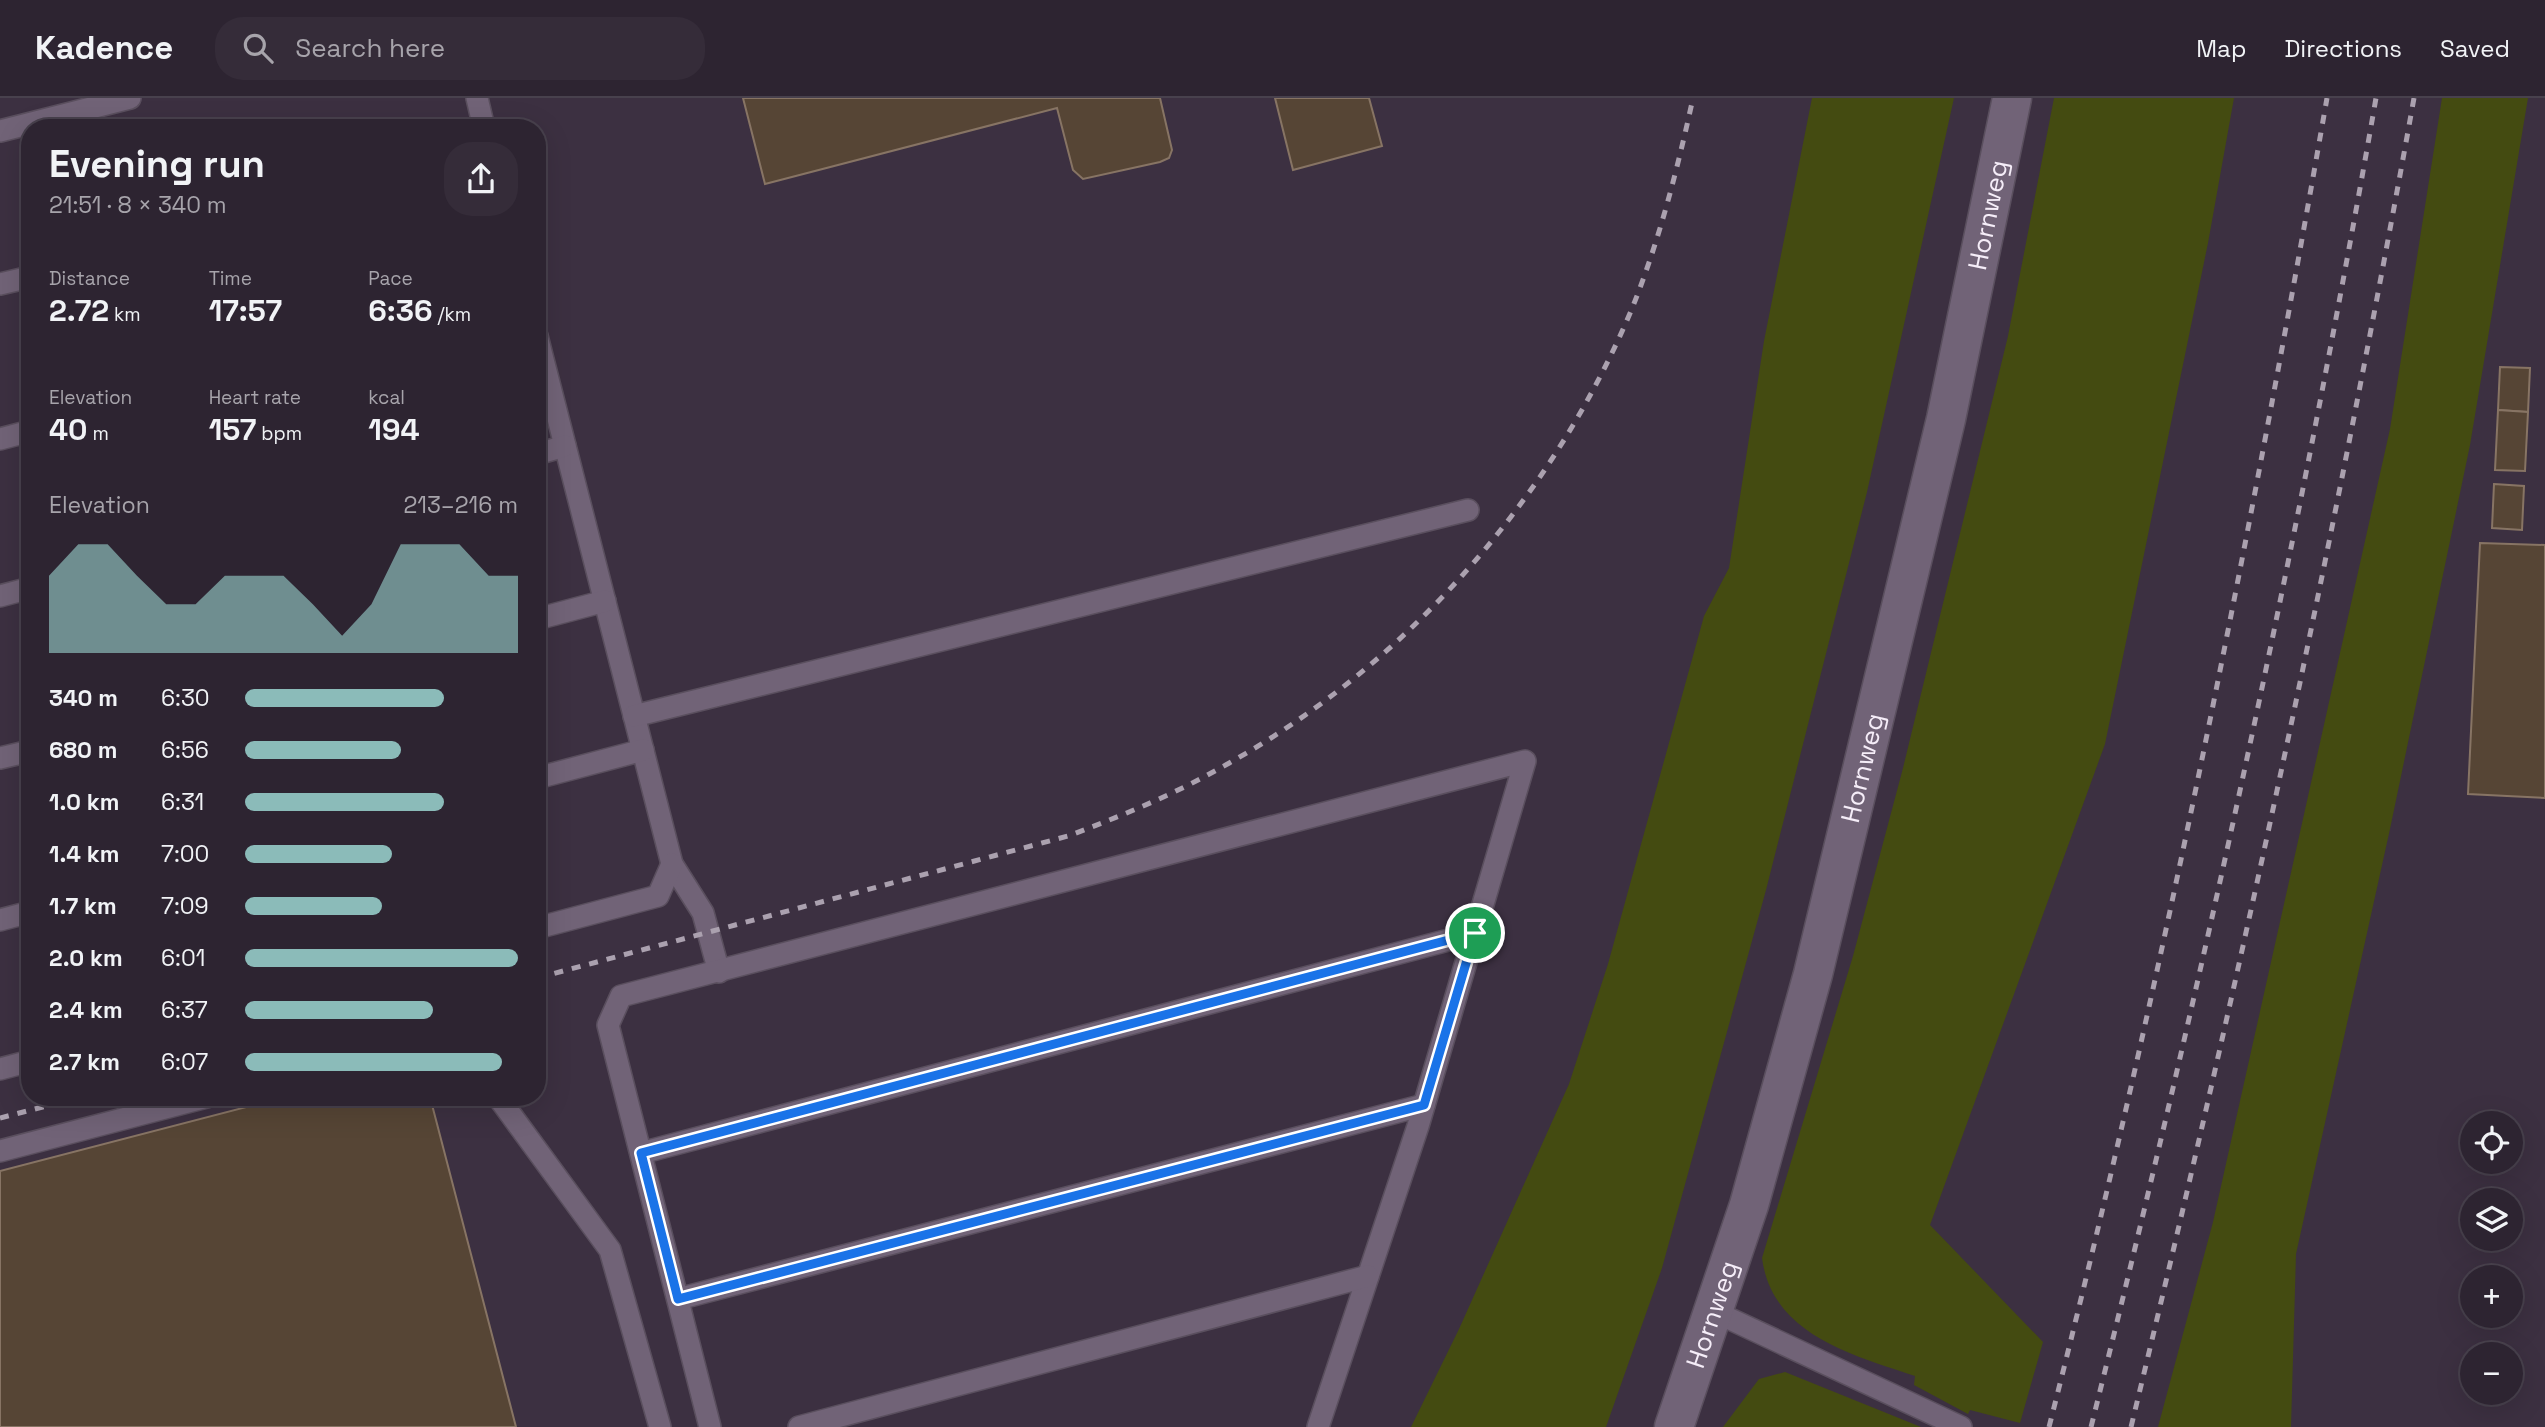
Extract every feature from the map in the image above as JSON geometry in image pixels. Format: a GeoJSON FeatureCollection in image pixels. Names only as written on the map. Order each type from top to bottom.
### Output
{"type":"FeatureCollection","features":[{"type":"Feature","properties":{"kind":"street","name":"Hornweg"},"geometry":{"type":"LineString","coordinates":[[1674,1427],[1749,1205],[1813,974],[1945,419],[2012,98]]}},
{"type":"Feature","properties":{"kind":"lane"},"geometry":{"type":"LineString","coordinates":[[47,119],[130,98]]}},
{"type":"Feature","properties":{"kind":"lane"},"geometry":{"type":"LineString","coordinates":[[477,98],[482,119]]}},
{"type":"Feature","properties":{"kind":"lane"},"geometry":{"type":"LineString","coordinates":[[0,131],[21,126]]}},
{"type":"Feature","properties":{"kind":"lane"},"geometry":{"type":"LineString","coordinates":[[0,284],[21,279]]}},
{"type":"Feature","properties":{"kind":"lane"},"geometry":{"type":"LineString","coordinates":[[546,371],[673,864],[703,913],[719,972]]}},
{"type":"Feature","properties":{"kind":"lane"},"geometry":{"type":"LineString","coordinates":[[0,439],[21,433]]}},
{"type":"Feature","properties":{"kind":"lane"},"geometry":{"type":"LineString","coordinates":[[546,451],[565,446]]}},
{"type":"Feature","properties":{"kind":"lane"},"geometry":{"type":"LineString","coordinates":[[634,716],[1468,510]]}},
{"type":"Feature","properties":{"kind":"lane"},"geometry":{"type":"LineString","coordinates":[[0,596],[21,590]]}},
{"type":"Feature","properties":{"kind":"lane"},"geometry":{"type":"LineString","coordinates":[[546,617],[605,601]]}},
{"type":"Feature","properties":{"kind":"lane"},"geometry":{"type":"LineString","coordinates":[[546,776],[643,750]]}},
{"type":"Feature","properties":{"kind":"lane"},"geometry":{"type":"LineString","coordinates":[[0,758],[21,753]]}},
{"type":"Feature","properties":{"kind":"lane"},"geometry":{"type":"LineString","coordinates":[[710,1427],[608,1025],[621,996],[1525,761],[1424,1105],[1318,1427]]}},
{"type":"Feature","properties":{"kind":"lane"},"geometry":{"type":"LineString","coordinates":[[546,926],[658,896],[673,864]]}},
{"type":"Feature","properties":{"kind":"lane"},"geometry":{"type":"LineString","coordinates":[[0,920],[21,914]]}},
{"type":"Feature","properties":{"kind":"lane"},"geometry":{"type":"LineString","coordinates":[[641,1153],[1475,933]]}},
{"type":"Feature","properties":{"kind":"lane"},"geometry":{"type":"LineString","coordinates":[[0,1069],[21,1063]]}},
{"type":"Feature","properties":{"kind":"lane"},"geometry":{"type":"LineString","coordinates":[[678,1299],[1424,1105]]}},
{"type":"Feature","properties":{"kind":"lane"},"geometry":{"type":"LineString","coordinates":[[0,1151],[172,1106]]}},
{"type":"Feature","properties":{"kind":"lane"},"geometry":{"type":"LineString","coordinates":[[505,1106],[610,1250],[659,1427]]}},
{"type":"Feature","properties":{"kind":"lane"},"geometry":{"type":"LineString","coordinates":[[799,1427],[1368,1276]]}},
{"type":"Feature","properties":{"kind":"lane"},"geometry":{"type":"LineString","coordinates":[[1713,1311],[1961,1427]]}},
{"type":"Feature","properties":{"kind":"green space"},"geometry":{"type":"Polygon","coordinates":[[[1812,98],[1954,98],[1867,492],[1766,890],[1662,1268],[1606,1427],[1411,1427],[1459,1329],[1569,1084],[1608,964],[1704,616],[1729,568],[1764,341],[1812,98]]]}},
{"type":"Feature","properties":{"kind":"green space"},"geometry":{"type":"Polygon","coordinates":[[[2054,98],[2234,98],[2208,243],[2105,744],[1930,1225],[2043,1342],[2020,1423],[1970,1410],[1968,1414],[1914,1385],[1915,1376],[1866,1360],[1819,1338],[1798,1324],[1781,1306],[1769,1284],[1762,1258],[1853,956],[1903,768],[2008,336],[2054,98]]]}},
{"type":"Feature","properties":{"kind":"green space"},"geometry":{"type":"Polygon","coordinates":[[[2442,98],[2528,98],[2470,445],[2390,829],[2296,1254],[2291,1427],[2158,1427],[2213,1222],[2390,429],[2442,98]]]}},
{"type":"Feature","properties":{"kind":"green space"},"geometry":{"type":"Polygon","coordinates":[[[1785,1372],[1921,1427],[1723,1427],[1759,1379],[1785,1372]]]}},
{"type":"Feature","properties":{"kind":"building"},"geometry":{"type":"Polygon","coordinates":[[[743,98],[1160,98],[1172,150],[1169,158],[1160,162],[1083,179],[1073,170],[1057,108],[765,184],[743,98]]]}},
{"type":"Feature","properties":{"kind":"building"},"geometry":{"type":"Polygon","coordinates":[[[1275,98],[1369,98],[1382,146],[1293,170],[1275,98]]]}},
{"type":"Feature","properties":{"kind":"building"},"geometry":{"type":"Polygon","coordinates":[[[2500,367],[2530,368],[2528,412],[2498,410],[2500,367]]]}},
{"type":"Feature","properties":{"kind":"building"},"geometry":{"type":"Polygon","coordinates":[[[2498,410],[2528,412],[2525,471],[2495,470],[2498,410]]]}},
{"type":"Feature","properties":{"kind":"building"},"geometry":{"type":"Polygon","coordinates":[[[2494,484],[2524,486],[2522,530],[2492,528],[2494,484]]]}},
{"type":"Feature","properties":{"kind":"building"},"geometry":{"type":"Polygon","coordinates":[[[2480,543],[2545,545],[2545,798],[2468,794],[2480,543]]]}},
{"type":"Feature","properties":{"kind":"building"},"geometry":{"type":"Polygon","coordinates":[[[250,1106],[432,1106],[516,1427],[0,1427],[0,1171],[250,1106]]]}},
{"type":"Feature","properties":{"kind":"railway"},"geometry":{"type":"LineString","coordinates":[[546,976],[1068,836],[1185,787],[1222,767],[1289,727],[1351,680],[1410,629],[1464,573],[1514,513],[1559,449],[1598,381],[1641,285],[1666,206],[1693,98]]}},
{"type":"Feature","properties":{"kind":"railway"},"geometry":{"type":"LineString","coordinates":[[2049,1427],[2129,1097],[2201,765],[2327,98]]}},
{"type":"Feature","properties":{"kind":"railway"},"geometry":{"type":"LineString","coordinates":[[2091,1427],[2171,1097],[2246,765],[2314,432],[2376,98]]}},
{"type":"Feature","properties":{"kind":"railway"},"geometry":{"type":"LineString","coordinates":[[2131,1427],[2171,1262],[2283,764],[2351,432],[2414,98]]}},
{"type":"Feature","properties":{"kind":"railway"},"geometry":{"type":"LineString","coordinates":[[0,1118],[46,1106]]}},
{"type":"Feature","properties":{"kind":"route"},"geometry":{"type":"LineString","coordinates":[[1475,933],[1424,1105],[678,1299],[641,1153],[1475,933]]}}]}
